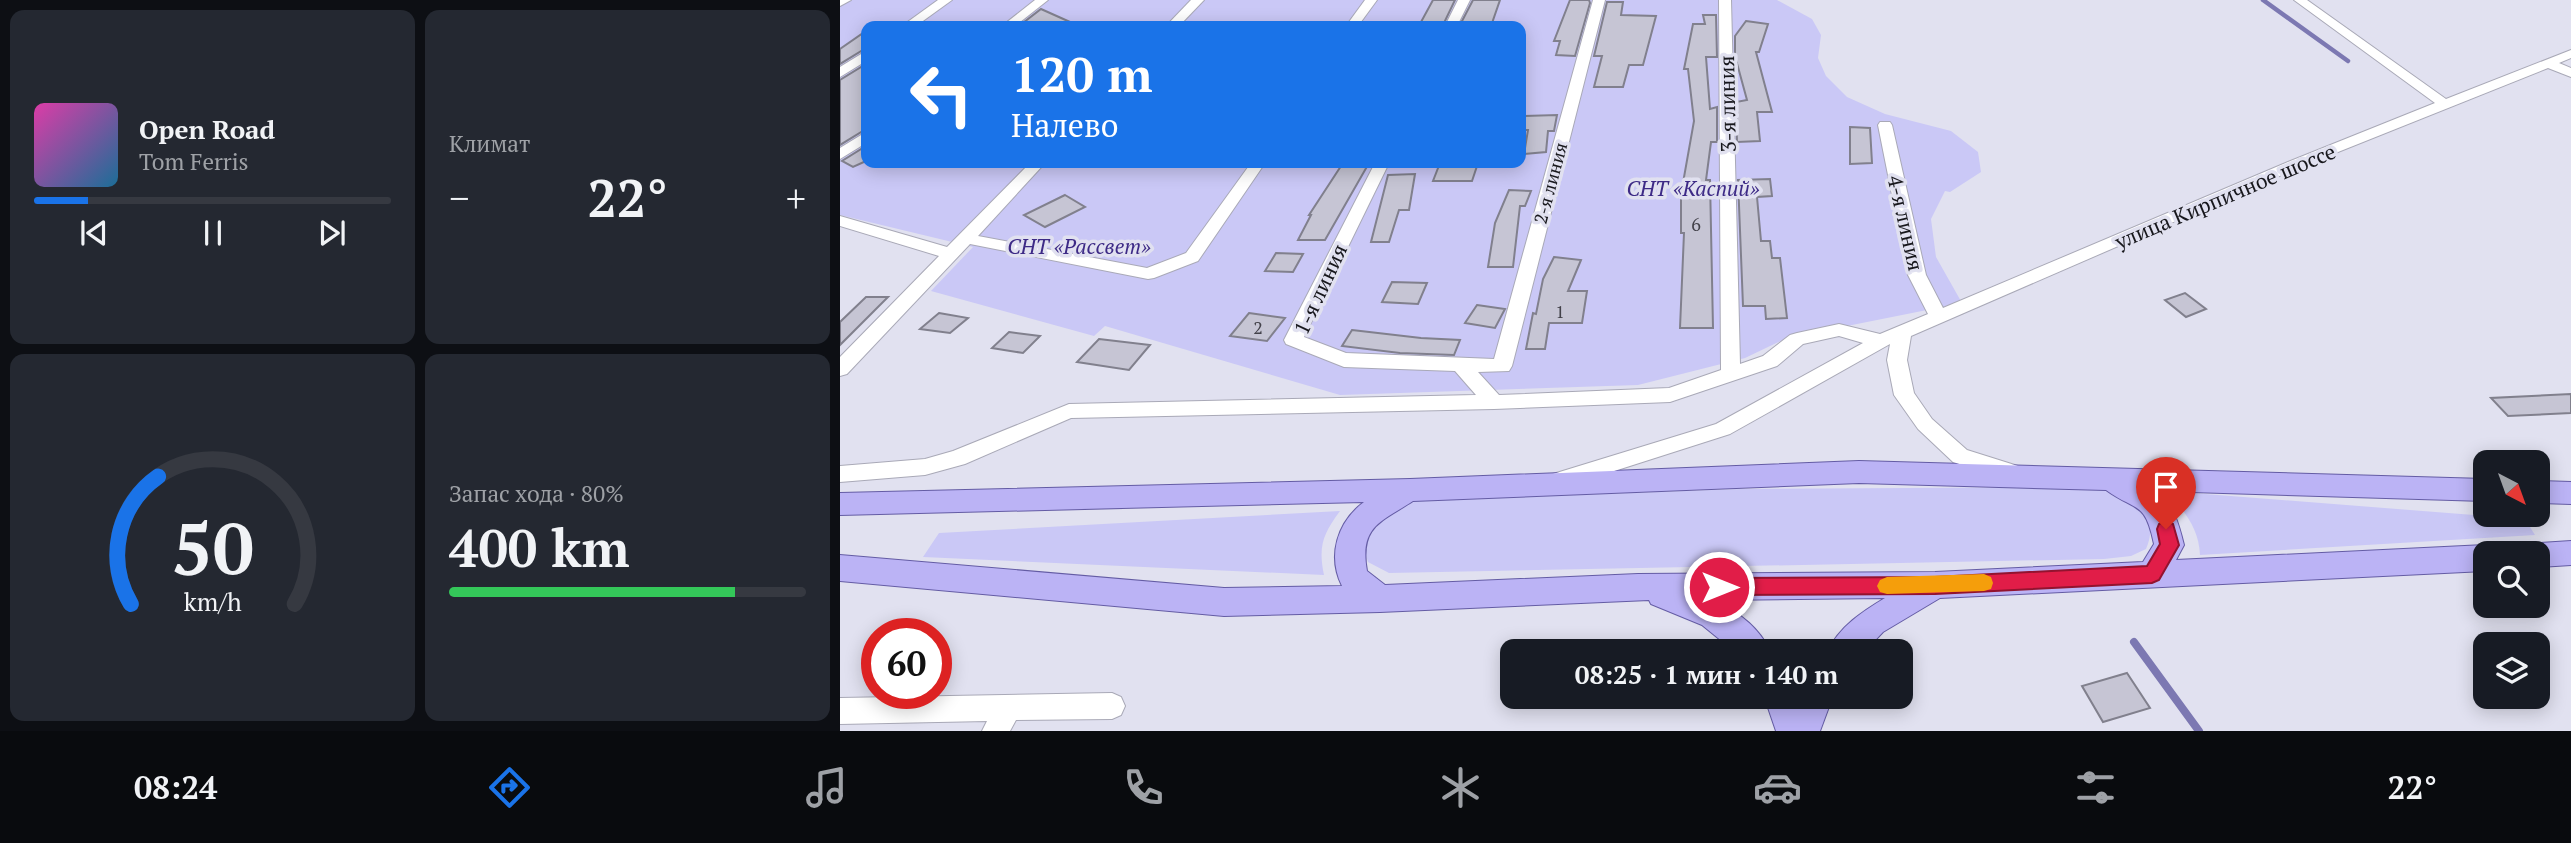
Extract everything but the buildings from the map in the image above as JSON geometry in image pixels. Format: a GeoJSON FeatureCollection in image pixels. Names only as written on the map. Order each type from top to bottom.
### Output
{"type":"FeatureCollection","features":[{"type":"Feature","properties":{"kind":"main road"},"geometry":{"type":"LineString","coordinates":[[840,504],[1410,490],[1859,472],[2473,490]]}},
{"type":"Feature","properties":{"kind":"main road"},"geometry":{"type":"LineString","coordinates":[[2105,479],[2144,494],[2163,514],[2169,545],[2152,574]]}},
{"type":"Feature","properties":{"kind":"main road"},"geometry":{"type":"LineString","coordinates":[[1380,599],[1353,578],[1349,547],[1361,521],[1381,504],[1410,490]]}},
{"type":"Feature","properties":{"kind":"main road"},"geometry":{"type":"LineString","coordinates":[[2550,492],[2571,493]]}},
{"type":"Feature","properties":{"kind":"main road"},"geometry":{"type":"LineString","coordinates":[[2550,554],[2571,553]]}},
{"type":"Feature","properties":{"kind":"main road"},"geometry":{"type":"LineString","coordinates":[[840,568],[1224,602],[1380,599],[1638,587],[1935,585],[2473,559]]}},
{"type":"Feature","properties":{"kind":"main road"},"geometry":{"type":"LineString","coordinates":[[1856,639],[1872,622],[1935,585]]}},
{"type":"Feature","properties":{"kind":"main road"},"geometry":{"type":"LineString","coordinates":[[1638,587],[1708,609],[1745,639]]}},
{"type":"Feature","properties":{"kind":"main road"},"geometry":{"type":"LineString","coordinates":[[1785,709],[1793,731]]}},
{"type":"Feature","properties":{"kind":"main road"},"geometry":{"type":"LineString","coordinates":[[1803,731],[1811,709]]}},
{"type":"Feature","properties":{"kind":"street"},"geometry":{"type":"LineString","coordinates":[[840,3],[845,0]]}},
{"type":"Feature","properties":{"kind":"street"},"geometry":{"type":"LineString","coordinates":[[915,21],[946,0]]}},
{"type":"Feature","properties":{"kind":"street"},"geometry":{"type":"LineString","coordinates":[[1015,21],[1042,0]]}},
{"type":"Feature","properties":{"kind":"street"},"geometry":{"type":"LineString","coordinates":[[1177,21],[1198,0]]}},
{"type":"Feature","properties":{"kind":"street"},"geometry":{"type":"LineString","coordinates":[[1356,21],[1371,0]]}},
{"type":"Feature","properties":{"kind":"street"},"geometry":{"type":"LineString","coordinates":[[1454,21],[1464,0]]}},
{"type":"Feature","properties":{"kind":"street","name":"2-я линия"},"geometry":{"type":"LineString","coordinates":[[1502,366],[1599,0]]}},
{"type":"Feature","properties":{"kind":"street","name":"3-я линия"},"geometry":{"type":"LineString","coordinates":[[1725,0],[1731,376]]}},
{"type":"Feature","properties":{"kind":"street"},"geometry":{"type":"LineString","coordinates":[[2300,0],[2446,105]]}},
{"type":"Feature","properties":{"kind":"street","name":"улица Кирпичное шоссе"},"geometry":{"type":"LineString","coordinates":[[1881,341],[2293,166],[2571,54]]}},
{"type":"Feature","properties":{"kind":"street"},"geometry":{"type":"LineString","coordinates":[[840,73],[861,58]]}},
{"type":"Feature","properties":{"kind":"street"},"geometry":{"type":"LineString","coordinates":[[2548,63],[2571,73]]}},
{"type":"Feature","properties":{"kind":"street","name":"4-я линия"},"geometry":{"type":"LineString","coordinates":[[1885,125],[1917,275],[1938,317]]}},
{"type":"Feature","properties":{"kind":"street"},"geometry":{"type":"LineString","coordinates":[[840,155],[861,140]]}},
{"type":"Feature","properties":{"kind":"street"},"geometry":{"type":"LineString","coordinates":[[840,369],[1033,168]]}},
{"type":"Feature","properties":{"kind":"street"},"geometry":{"type":"LineString","coordinates":[[964,238],[1148,274],[1192,257],[1254,168]]}},
{"type":"Feature","properties":{"kind":"street","name":"1-я линия"},"geometry":{"type":"LineString","coordinates":[[1379,168],[1293,340],[1345,360],[1502,366]]}},
{"type":"Feature","properties":{"kind":"street"},"geometry":{"type":"LineString","coordinates":[[840,221],[949,253]]}},
{"type":"Feature","properties":{"kind":"street"},"geometry":{"type":"LineString","coordinates":[[840,474],[925,467],[958,458],[1069,411],[1494,402],[1670,395],[1770,361],[1797,339],[1839,330],[1881,341]]}},
{"type":"Feature","properties":{"kind":"street"},"geometry":{"type":"LineString","coordinates":[[1902,332],[1897,360],[1904,395],[1925,424],[1960,456],[2028,477]]}},
{"type":"Feature","properties":{"kind":"street"},"geometry":{"type":"LineString","coordinates":[[1544,485],[1723,429],[1881,341]]}},
{"type":"Feature","properties":{"kind":"street"},"geometry":{"type":"LineString","coordinates":[[1460,365],[1494,402]]}},
{"type":"Feature","properties":{"kind":"street"},"geometry":{"type":"LineString","coordinates":[[840,711],[1002,720],[1112,706]]}},
{"type":"Feature","properties":{"kind":"green space","name":"СНТ «Каспий»"},"geometry":{"type":"Polygon","coordinates":[[[840,0],[1777,0],[1812,19],[1821,35],[1818,58],[1826,76],[1847,97],[1885,114],[1951,131],[1978,152],[1981,172],[1950,192],[1945,191],[1931,219],[1936,257],[1962,303],[1787,338],[1745,358],[1638,385],[1340,395],[1105,326],[1094,336],[931,291],[973,247],[840,215],[840,0]]]}},
{"type":"Feature","properties":{"kind":"green space"},"geometry":{"type":"Polygon","coordinates":[[[2101,487],[2132,503],[2146,517],[2150,525],[2150,536],[2146,549],[2131,556],[2104,559],[1389,573],[1368,562],[1363,545],[1366,530],[1403,501],[1740,489],[2101,487]]]}},
{"type":"Feature","properties":{"kind":"green space"},"geometry":{"type":"Polygon","coordinates":[[[2167,491],[2473,515],[2473,527],[2530,527],[2535,535],[2200,555],[2197,536],[2185,513],[2167,491]]]}},
{"type":"Feature","properties":{"kind":"green space"},"geometry":{"type":"Polygon","coordinates":[[[1340,511],[1323,541],[1324,575],[923,557],[939,533],[1340,511]]]}},
{"type":"Feature","properties":{"kind":"waterway"},"geometry":{"type":"LineString","coordinates":[[2263,0],[2348,61]]}},
{"type":"Feature","properties":{"kind":"waterway"},"geometry":{"type":"LineString","coordinates":[[2134,642],[2199,731]]}},
{"type":"Feature","properties":{"kind":"slow traffic"},"geometry":{"type":"LineString","coordinates":[[1887,586],[1984,583]]}},
{"type":"Feature","properties":{"kind":"route"},"geometry":{"type":"LineString","coordinates":[[1719,587],[1935,585],[2152,574],[2169,545],[2166,529]]}},
{"type":"Feature","properties":{"kind":"park label","name":"СНТ «Рассвет»"},"geometry":{"type":"Point","coordinates":[1079,246]}}]}
